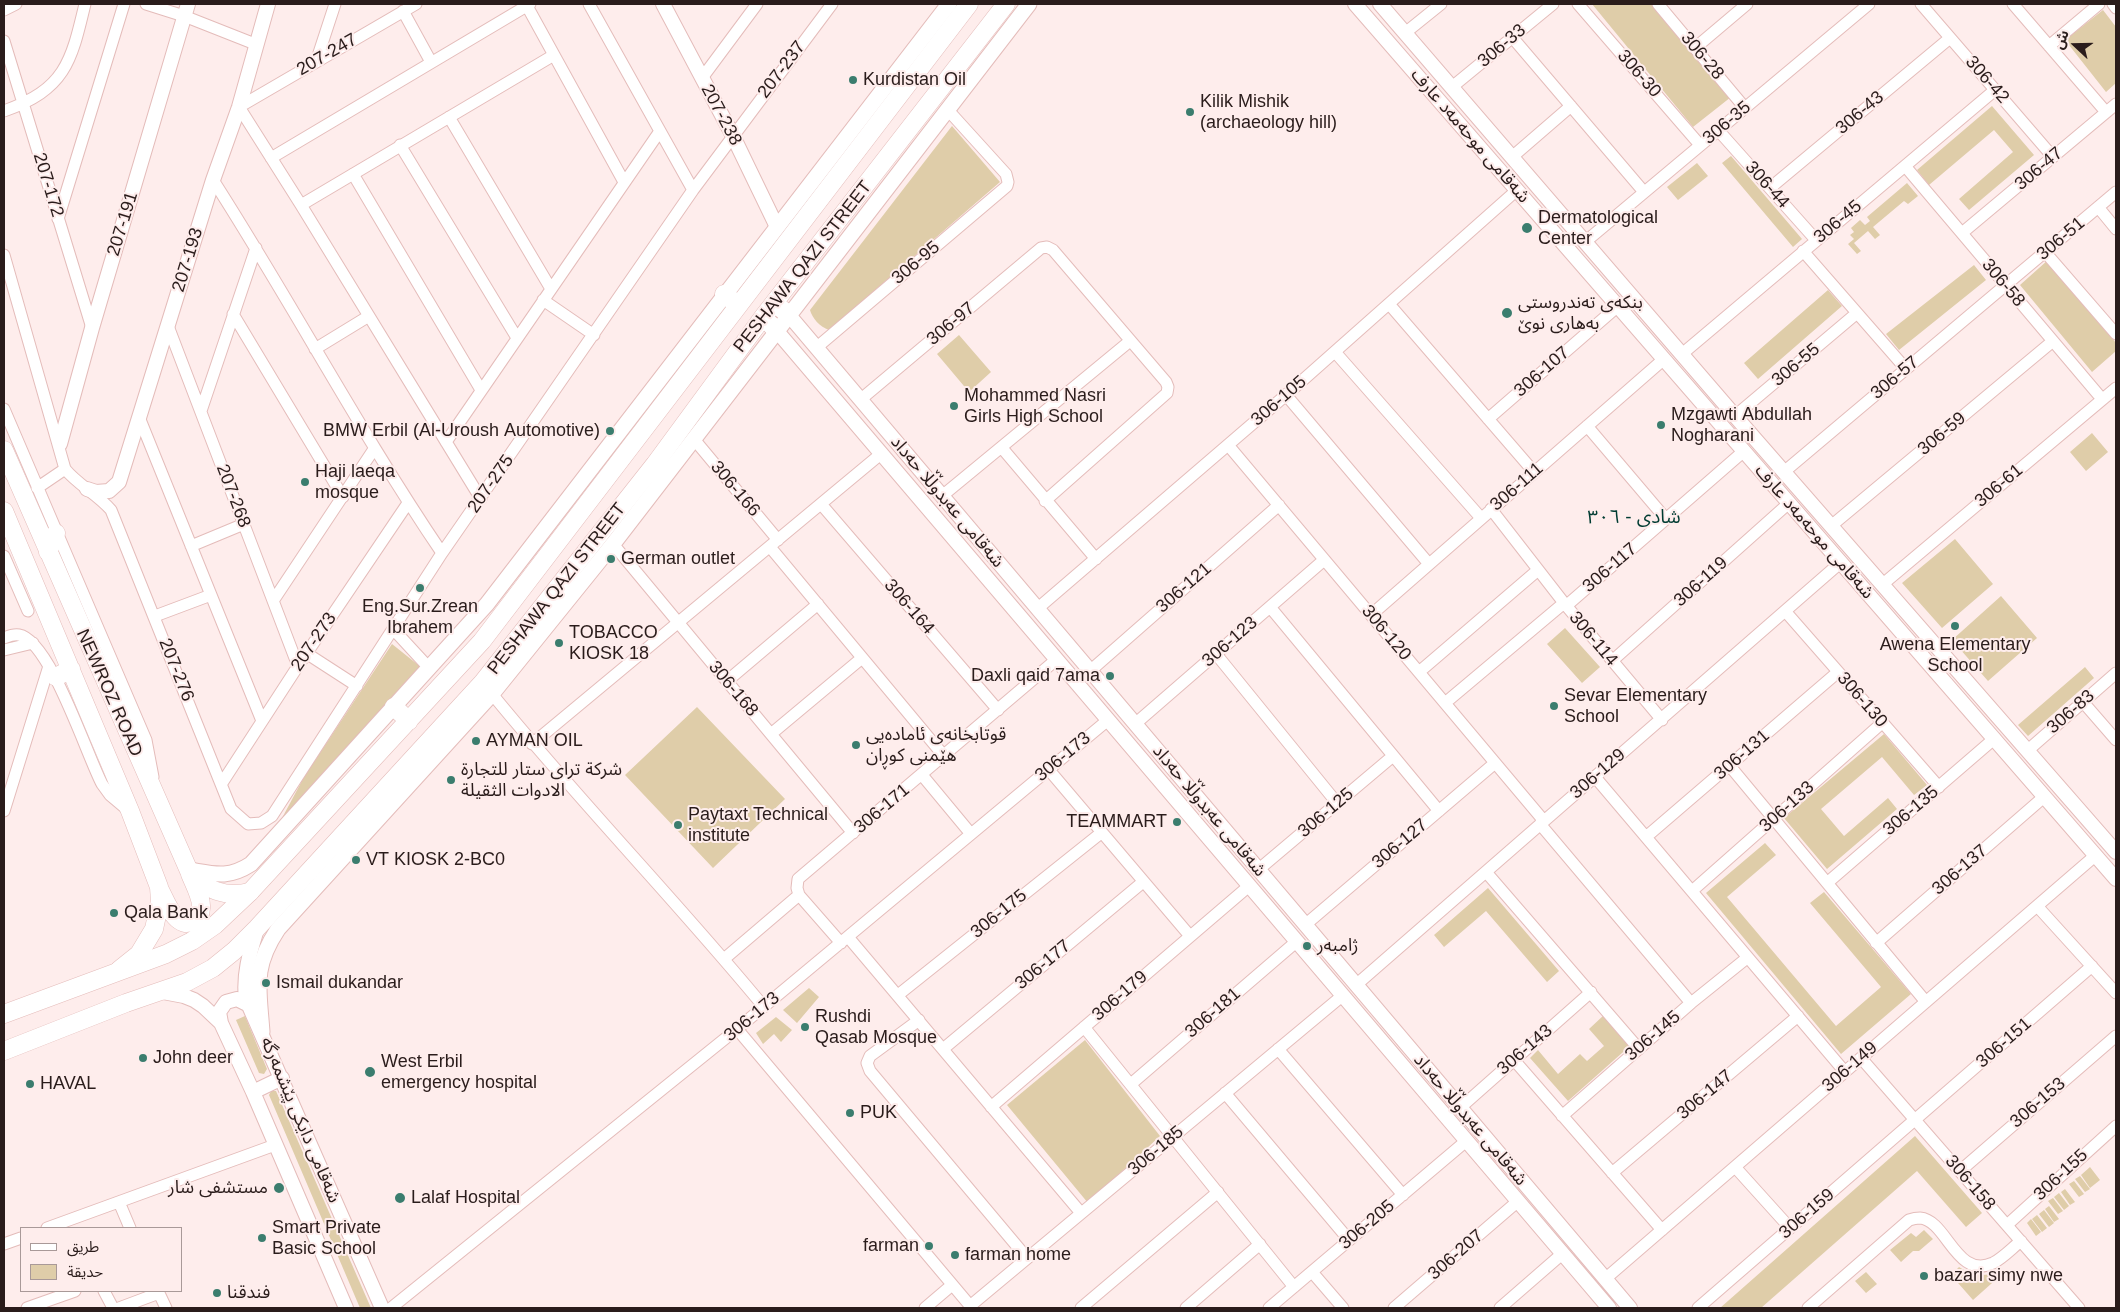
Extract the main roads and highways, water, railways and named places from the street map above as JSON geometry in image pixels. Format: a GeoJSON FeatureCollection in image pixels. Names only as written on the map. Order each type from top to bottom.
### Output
{"type":"FeatureCollection","features":[{"type":"Feature","properties":{"kind":"main road"},"geometry":{"type":"LineString","coordinates":[[159,887],[178,920],[187,923],[196,920],[201,912],[201,905],[189,870],[228,875],[240,871],[250,864],[430,669],[487,604],[949,4]]}},
{"type":"Feature","properties":{"kind":"main road","name":"PESHAWA QAZI STREET"},"geometry":{"type":"LineString","coordinates":[[4,1014],[166,954],[192,941],[216,925],[250,892],[482,641],[969,4]]}},
{"type":"Feature","properties":{"kind":"main road","name":"PESHAWA QAZI STREET"},"geometry":{"type":"LineString","coordinates":[[4,1051],[126,1003],[163,992],[187,982],[213,968],[258,928],[285,909],[487,688],[608,538],[763,317],[781,308],[876,173],[1006,4]]}},
{"type":"Feature","properties":{"kind":"main road"},"geometry":{"type":"LineString","coordinates":[[608,538],[693,438],[776,330],[781,308],[947,109],[1028,4]]}},
{"type":"Feature","properties":{"kind":"main road"},"geometry":{"type":"LineString","coordinates":[[885,114],[884,125],[889,132],[898,135],[908,131]]}},
{"type":"Feature","properties":{"kind":"main road"},"geometry":{"type":"LineString","coordinates":[[852,156],[860,151],[872,153],[877,161],[876,173]]}},
{"type":"Feature","properties":{"kind":"main road"},"geometry":{"type":"LineString","coordinates":[[724,294],[738,305]]}},
{"type":"Feature","properties":{"kind":"main road"},"geometry":{"type":"LineString","coordinates":[[763,317],[776,330]]}},
{"type":"Feature","properties":{"kind":"main road","name":"NEWROZ ROAD"},"geometry":{"type":"LineString","coordinates":[[4,450],[189,870],[202,884],[213,890],[231,895],[250,892]]}},
{"type":"Feature","properties":{"kind":"main road","name":"NEWROZ ROAD"},"geometry":{"type":"LineString","coordinates":[[4,511],[59,671],[130,811],[159,887]]}},
{"type":"Feature","properties":{"kind":"main road"},"geometry":{"type":"LineString","coordinates":[[48,552],[56,533]]}},
{"type":"Feature","properties":{"kind":"main road"},"geometry":{"type":"LineString","coordinates":[[394,707],[409,721]]}},
{"type":"Feature","properties":{"kind":"main road"},"geometry":{"type":"LineString","coordinates":[[116,971],[139,954],[154,930],[160,901],[159,887]]}},
{"type":"Feature","properties":{"kind":"main road"},"geometry":{"type":"LineString","coordinates":[[262,1032],[259,979],[261,960],[285,909]]}},
{"type":"Feature","properties":{"kind":"place","name":"Kurdistan Oil"},"geometry":{"type":"Point","coordinates":[853,80]}},
{"type":"Feature","properties":{"kind":"place","name":"Kilik Mishik (archaeology hill)"},"geometry":{"type":"Point","coordinates":[1190,112]}},
{"type":"Feature","properties":{"kind":"place","name":"Dermatological Center"},"geometry":{"type":"Point","coordinates":[1527,228]}},
{"type":"Feature","properties":{"kind":"place","name":"بنکەی تەندروستی بەهاری نوێ"},"geometry":{"type":"Point","coordinates":[1507,313]}},
{"type":"Feature","properties":{"kind":"place","name":"Mohammed Nasri Girls High School"},"geometry":{"type":"Point","coordinates":[954,406]}},
{"type":"Feature","properties":{"kind":"place","name":"Mzgawti Abdullah Nogharani"},"geometry":{"type":"Point","coordinates":[1661,425]}},
{"type":"Feature","properties":{"kind":"place","name":"BMW Erbil (Al-Uroush Automotive)"},"geometry":{"type":"Point","coordinates":[610,431]}},
{"type":"Feature","properties":{"kind":"place","name":"Haji laeqa mosque"},"geometry":{"type":"Point","coordinates":[305,482]}},
{"type":"Feature","properties":{"kind":"place","name":"German outlet"},"geometry":{"type":"Point","coordinates":[611,559]}},
{"type":"Feature","properties":{"kind":"place","name":"Eng.Sur.Zrean Ibrahem"},"geometry":{"type":"Point","coordinates":[420,588]}},
{"type":"Feature","properties":{"kind":"place","name":"Awena Elementary School"},"geometry":{"type":"Point","coordinates":[1955,626]}},
{"type":"Feature","properties":{"kind":"place","name":"TOBACCO KIOSK 18"},"geometry":{"type":"Point","coordinates":[559,643]}},
{"type":"Feature","properties":{"kind":"place","name":"Daxli qaid 7ama"},"geometry":{"type":"Point","coordinates":[1110,676]}},
{"type":"Feature","properties":{"kind":"place","name":"Sevar Elementary School"},"geometry":{"type":"Point","coordinates":[1554,706]}},
{"type":"Feature","properties":{"kind":"place","name":"AYMAN OIL"},"geometry":{"type":"Point","coordinates":[476,741]}},
{"type":"Feature","properties":{"kind":"place","name":"قوتابخانەی ئامادەیی هێمنی کوڕان"},"geometry":{"type":"Point","coordinates":[856,745]}},
{"type":"Feature","properties":{"kind":"place","name":"شركة ترای ستار للتجارة الادوات الثقيلة"},"geometry":{"type":"Point","coordinates":[451,780]}},
{"type":"Feature","properties":{"kind":"place","name":"TEAMMART"},"geometry":{"type":"Point","coordinates":[1177,822]}},
{"type":"Feature","properties":{"kind":"place","name":"Paytaxt Technical institute"},"geometry":{"type":"Point","coordinates":[678,825]}},
{"type":"Feature","properties":{"kind":"place","name":"VT KIOSK 2-BC0"},"geometry":{"type":"Point","coordinates":[356,860]}},
{"type":"Feature","properties":{"kind":"place","name":"Qala Bank"},"geometry":{"type":"Point","coordinates":[114,913]}},
{"type":"Feature","properties":{"kind":"place","name":"ژامبەر"},"geometry":{"type":"Point","coordinates":[1307,946]}},
{"type":"Feature","properties":{"kind":"place","name":"Ismail dukandar"},"geometry":{"type":"Point","coordinates":[266,983]}},
{"type":"Feature","properties":{"kind":"place","name":"Rushdi Qasab Mosque"},"geometry":{"type":"Point","coordinates":[805,1027]}},
{"type":"Feature","properties":{"kind":"place","name":"John deer"},"geometry":{"type":"Point","coordinates":[143,1058]}},
{"type":"Feature","properties":{"kind":"place","name":"West Erbil emergency hospital"},"geometry":{"type":"Point","coordinates":[370,1072]}},
{"type":"Feature","properties":{"kind":"place","name":"HAVAL"},"geometry":{"type":"Point","coordinates":[30,1084]}},
{"type":"Feature","properties":{"kind":"place","name":"PUK"},"geometry":{"type":"Point","coordinates":[850,1113]}},
{"type":"Feature","properties":{"kind":"place","name":"مستشفى شار"},"geometry":{"type":"Point","coordinates":[279,1188]}},
{"type":"Feature","properties":{"kind":"place","name":"Lalaf Hospital"},"geometry":{"type":"Point","coordinates":[400,1198]}},
{"type":"Feature","properties":{"kind":"place","name":"Smart Private Basic School"},"geometry":{"type":"Point","coordinates":[262,1238]}},
{"type":"Feature","properties":{"kind":"place","name":"farman"},"geometry":{"type":"Point","coordinates":[929,1246]}},
{"type":"Feature","properties":{"kind":"place","name":"farman home"},"geometry":{"type":"Point","coordinates":[955,1255]}},
{"type":"Feature","properties":{"kind":"place","name":"bazari simy nwe"},"geometry":{"type":"Point","coordinates":[1924,1276]}},
{"type":"Feature","properties":{"kind":"place","name":"فندقنا"},"geometry":{"type":"Point","coordinates":[217,1293]}},
{"type":"Feature","properties":{"kind":"district","name":"شادی - ٣٠٦"},"geometry":{"type":"Point","coordinates":[1634,518]}}]}
